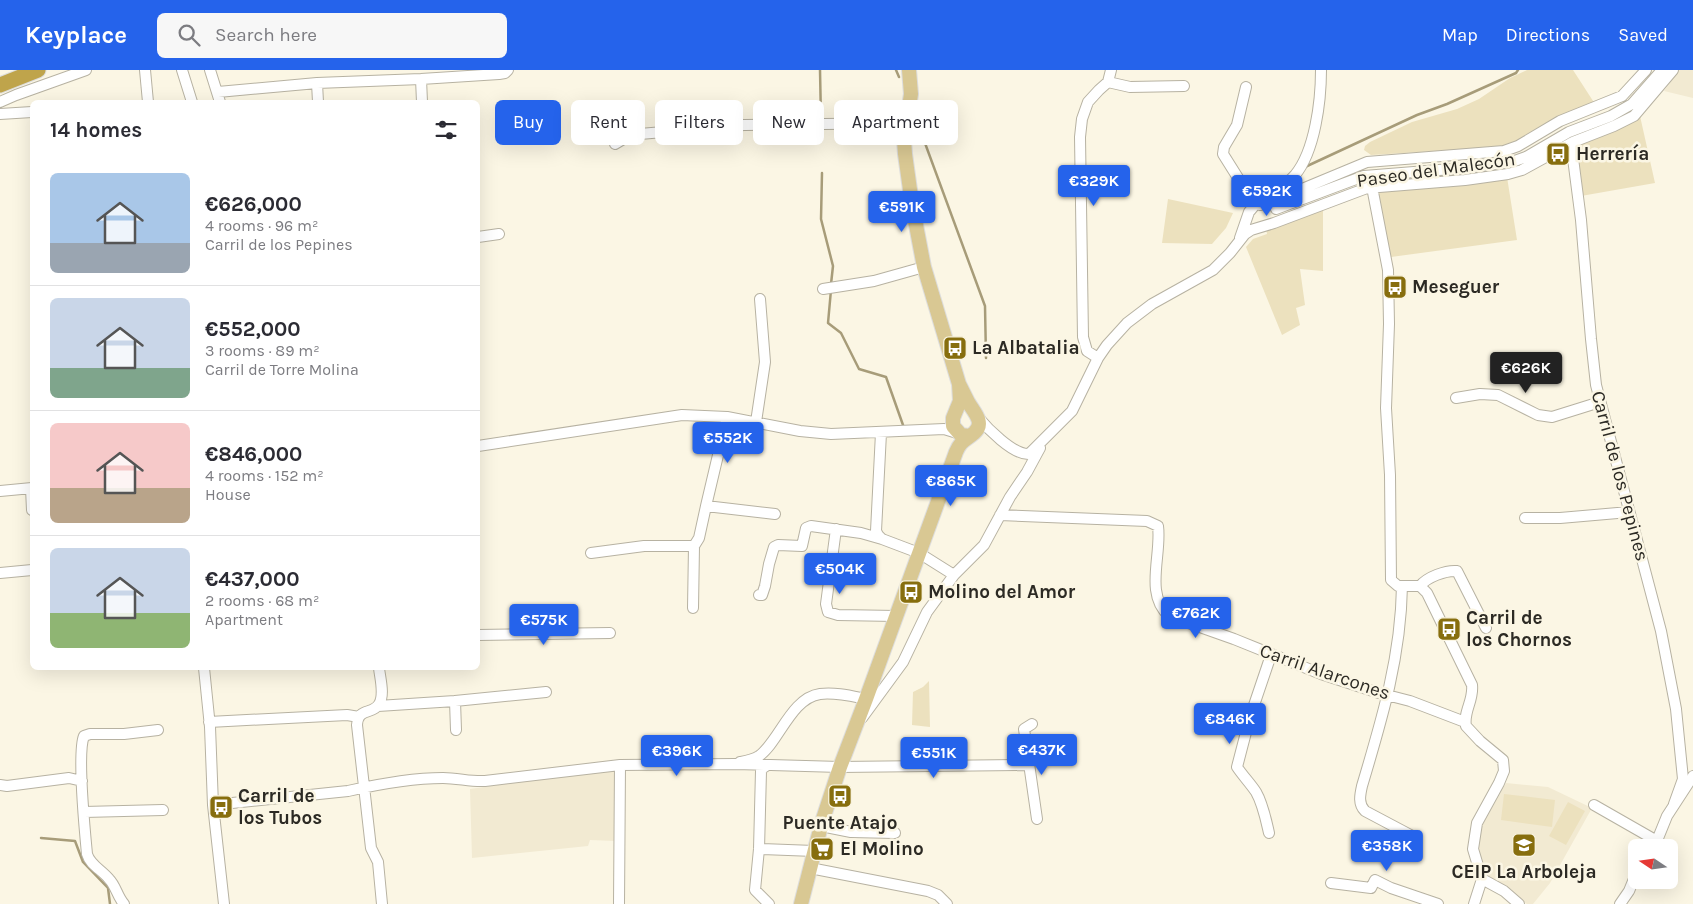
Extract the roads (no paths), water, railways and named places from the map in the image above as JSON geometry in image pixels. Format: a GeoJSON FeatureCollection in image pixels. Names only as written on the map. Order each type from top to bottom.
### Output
{"type":"FeatureCollection","features":[{"type":"Feature","properties":{"kind":"highway"},"geometry":{"type":"LineString","coordinates":[[0,85],[38,70]]}},
{"type":"Feature","properties":{"kind":"main road"},"geometry":{"type":"LineString","coordinates":[[909,70],[910,100]]}},
{"type":"Feature","properties":{"kind":"main road"},"geometry":{"type":"LineString","coordinates":[[905,145],[905,154],[924,268],[959,384],[976,414],[979,424],[976,432],[963,435]]}},
{"type":"Feature","properties":{"kind":"main road"},"geometry":{"type":"LineString","coordinates":[[959,384],[960,401],[954,416],[953,426],[963,435]]}},
{"type":"Feature","properties":{"kind":"main road"},"geometry":{"type":"LineString","coordinates":[[954,416],[962,410],[971,410],[976,414]]}},
{"type":"Feature","properties":{"kind":"main road"},"geometry":{"type":"LineString","coordinates":[[801,904],[820,826],[840,767],[963,435]]}},
{"type":"Feature","properties":{"kind":"street"},"geometry":{"type":"LineString","coordinates":[[0,102],[86,70]]}},
{"type":"Feature","properties":{"kind":"street"},"geometry":{"type":"LineString","coordinates":[[145,70],[148,100]]}},
{"type":"Feature","properties":{"kind":"street"},"geometry":{"type":"LineString","coordinates":[[182,70],[191,100]]}},
{"type":"Feature","properties":{"kind":"street"},"geometry":{"type":"LineString","coordinates":[[210,70],[219,97],[317,82],[421,79],[499,74],[508,70]]}},
{"type":"Feature","properties":{"kind":"street"},"geometry":{"type":"LineString","coordinates":[[1098,358],[1087,352],[1084,337],[1080,137],[1082,119],[1088,102],[1108,82],[1111,70]]}},
{"type":"Feature","properties":{"kind":"street"},"geometry":{"type":"LineString","coordinates":[[1302,189],[1294,185],[1295,175],[1310,144],[1318,115],[1321,97],[1321,70]]}},
{"type":"Feature","properties":{"kind":"street"},"geometry":{"type":"LineString","coordinates":[[1267,197],[1302,189],[1367,162],[1504,151],[1518,146],[1560,120],[1622,96],[1646,70]]}},
{"type":"Feature","properties":{"kind":"street","name":"Paseo del Malecón"},"geometry":{"type":"LineString","coordinates":[[1276,209],[1364,176],[1474,167],[1519,160],[1569,132],[1627,108],[1662,70]]}},
{"type":"Feature","properties":{"kind":"street"},"geometry":{"type":"LineString","coordinates":[[1021,453],[1029,454],[1072,411],[1098,358],[1107,344],[1127,323],[1152,304],[1213,270],[1251,230],[1362,189],[1465,180],[1508,174],[1536,164],[1571,143],[1634,116],[1673,70]]}},
{"type":"Feature","properties":{"kind":"street"},"geometry":{"type":"LineString","coordinates":[[421,79],[422,100]]}},
{"type":"Feature","properties":{"kind":"street"},"geometry":{"type":"LineString","coordinates":[[317,82],[318,100]]}},
{"type":"Feature","properties":{"kind":"street"},"geometry":{"type":"LineString","coordinates":[[1108,82],[1130,87],[1184,86]]}},
{"type":"Feature","properties":{"kind":"street"},"geometry":{"type":"LineString","coordinates":[[1246,87],[1237,125],[1224,147],[1223,154],[1258,204]]}},
{"type":"Feature","properties":{"kind":"street"},"geometry":{"type":"LineString","coordinates":[[0,114],[30,112]]}},
{"type":"Feature","properties":{"kind":"street"},"geometry":{"type":"LineString","coordinates":[[645,134],[744,125],[834,124]]}},
{"type":"Feature","properties":{"kind":"street","name":"Carril de los Pepines"},"geometry":{"type":"LineString","coordinates":[[1571,143],[1581,220],[1590,339],[1596,385],[1662,631],[1690,776],[1682,784],[1658,839]]}},
{"type":"Feature","properties":{"kind":"street"},"geometry":{"type":"LineString","coordinates":[[1239,242],[1246,219],[1258,204],[1295,175]]}},
{"type":"Feature","properties":{"kind":"street"},"geometry":{"type":"LineString","coordinates":[[1372,187],[1388,270],[1389,324],[1386,408],[1390,475],[1390,577],[1395,585],[1420,586],[1425,590],[1472,685],[1472,695],[1465,722],[1466,726],[1480,741],[1503,760],[1504,771],[1500,783],[1478,822],[1476,831],[1473,849],[1482,879],[1474,904]]}},
{"type":"Feature","properties":{"kind":"street"},"geometry":{"type":"LineString","coordinates":[[1251,230],[1258,204]]}},
{"type":"Feature","properties":{"kind":"street"},"geometry":{"type":"LineString","coordinates":[[480,237],[499,234]]}},
{"type":"Feature","properties":{"kind":"street"},"geometry":{"type":"LineString","coordinates":[[823,290],[874,281],[924,268]]}},
{"type":"Feature","properties":{"kind":"street"},"geometry":{"type":"LineString","coordinates":[[756,422],[764,362],[760,299]]}},
{"type":"Feature","properties":{"kind":"street"},"geometry":{"type":"LineString","coordinates":[[1456,398],[1480,394],[1498,394],[1538,415],[1552,417],[1600,402]]}},
{"type":"Feature","properties":{"kind":"street"},"geometry":{"type":"LineString","coordinates":[[976,414],[990,430],[1021,453],[1028,463],[1027,472]]}},
{"type":"Feature","properties":{"kind":"street"},"geometry":{"type":"LineString","coordinates":[[480,446],[682,415],[726,417],[800,431],[830,434],[948,430],[963,435],[982,436],[1003,441]]}},
{"type":"Feature","properties":{"kind":"street"},"geometry":{"type":"LineString","coordinates":[[935,430],[946,425],[954,416]]}},
{"type":"Feature","properties":{"kind":"street"},"geometry":{"type":"LineString","coordinates":[[693,608],[694,546],[699,538],[726,417]]}},
{"type":"Feature","properties":{"kind":"street"},"geometry":{"type":"LineString","coordinates":[[881,433],[876,534],[884,540]]}},
{"type":"Feature","properties":{"kind":"street"},"geometry":{"type":"LineString","coordinates":[[855,727],[903,662],[926,612],[954,575],[984,544],[1010,496],[1027,472],[1043,442]]}},
{"type":"Feature","properties":{"kind":"street"},"geometry":{"type":"LineString","coordinates":[[0,491],[30,488]]}},
{"type":"Feature","properties":{"kind":"street"},"geometry":{"type":"LineString","coordinates":[[706,506],[775,514]]}},
{"type":"Feature","properties":{"kind":"street"},"geometry":{"type":"LineString","coordinates":[[1525,518],[1560,518],[1629,512]]}},
{"type":"Feature","properties":{"kind":"street","name":"Carril Alarcones"},"geometry":{"type":"LineString","coordinates":[[1000,516],[1147,521],[1154,523],[1158,526],[1159,542],[1156,594],[1158,602],[1165,613],[1172,618],[1234,639],[1321,674],[1410,701],[1465,722]]}},
{"type":"Feature","properties":{"kind":"street"},"geometry":{"type":"LineString","coordinates":[[861,533],[872,529],[876,520]]}},
{"type":"Feature","properties":{"kind":"street"},"geometry":{"type":"LineString","coordinates":[[759,595],[763,592],[768,564],[776,546],[802,546],[805,531],[809,526],[861,533],[884,540],[919,552],[954,575]]}},
{"type":"Feature","properties":{"kind":"street"},"geometry":{"type":"LineString","coordinates":[[836,529],[826,604],[828,612],[838,615],[896,616]]}},
{"type":"Feature","properties":{"kind":"street"},"geometry":{"type":"LineString","coordinates":[[591,553],[644,546],[694,546]]}},
{"type":"Feature","properties":{"kind":"street"},"geometry":{"type":"LineString","coordinates":[[0,573],[30,570]]}},
{"type":"Feature","properties":{"kind":"street"},"geometry":{"type":"LineString","coordinates":[[1420,586],[1431,578],[1457,571],[1486,628]]}},
{"type":"Feature","properties":{"kind":"street"},"geometry":{"type":"LineString","coordinates":[[1402,586],[1398,639],[1388,695],[1360,796],[1361,807],[1365,811],[1416,838]]}},
{"type":"Feature","properties":{"kind":"street"},"geometry":{"type":"LineString","coordinates":[[480,635],[610,633]]}},
{"type":"Feature","properties":{"kind":"street"},"geometry":{"type":"LineString","coordinates":[[1269,834],[1262,806],[1256,792],[1237,767],[1250,717],[1271,655]]}},
{"type":"Feature","properties":{"kind":"street"},"geometry":{"type":"LineString","coordinates":[[204,670],[213,805],[224,904]]}},
{"type":"Feature","properties":{"kind":"street"},"geometry":{"type":"LineString","coordinates":[[378,706],[381,693],[379,670]]}},
{"type":"Feature","properties":{"kind":"street"},"geometry":{"type":"LineString","coordinates":[[382,904],[378,862],[371,848],[363,787],[357,725],[359,717],[378,706],[454,702],[546,692]]}},
{"type":"Feature","properties":{"kind":"street"},"geometry":{"type":"LineString","coordinates":[[735,764],[759,756],[794,711],[809,698],[820,694],[830,694],[866,699]]}},
{"type":"Feature","properties":{"kind":"street"},"geometry":{"type":"LineString","coordinates":[[454,702],[456,730]]}},
{"type":"Feature","properties":{"kind":"street"},"geometry":{"type":"LineString","coordinates":[[209,722],[347,715],[359,717]]}},
{"type":"Feature","properties":{"kind":"street"},"geometry":{"type":"LineString","coordinates":[[1032,724],[1024,729],[1036,819]]}},
{"type":"Feature","properties":{"kind":"street"},"geometry":{"type":"LineString","coordinates":[[124,904],[111,881],[88,858],[82,781],[83,739],[87,735],[124,734],[158,730]]}},
{"type":"Feature","properties":{"kind":"street"},"geometry":{"type":"LineString","coordinates":[[763,751],[762,761],[769,766]]}},
{"type":"Feature","properties":{"kind":"street"},"geometry":{"type":"LineString","coordinates":[[213,805],[348,791],[426,778],[445,778],[473,782],[620,765],[735,764],[840,767],[1028,765]]}},
{"type":"Feature","properties":{"kind":"street"},"geometry":{"type":"LineString","coordinates":[[620,765],[620,904]]}},
{"type":"Feature","properties":{"kind":"street"},"geometry":{"type":"LineString","coordinates":[[769,766],[761,771],[759,849],[755,890],[769,904]]}},
{"type":"Feature","properties":{"kind":"street"},"geometry":{"type":"LineString","coordinates":[[0,785],[7,786],[69,778],[82,781]]}},
{"type":"Feature","properties":{"kind":"street"},"geometry":{"type":"LineString","coordinates":[[1594,806],[1648,839]]}},
{"type":"Feature","properties":{"kind":"street"},"geometry":{"type":"LineString","coordinates":[[84,812],[163,810]]}},
{"type":"Feature","properties":{"kind":"street"},"geometry":{"type":"LineString","coordinates":[[820,826],[851,832],[895,833]]}},
{"type":"Feature","properties":{"kind":"street"},"geometry":{"type":"LineString","coordinates":[[759,849],[814,851]]}},
{"type":"Feature","properties":{"kind":"street"},"geometry":{"type":"LineString","coordinates":[[810,868],[928,891],[938,896],[947,904]]}},
{"type":"Feature","properties":{"kind":"street"},"geometry":{"type":"LineString","coordinates":[[1482,879],[1504,891],[1519,904]]}},
{"type":"Feature","properties":{"kind":"street"},"geometry":{"type":"LineString","coordinates":[[1331,883],[1371,888],[1374,880],[1438,904]]}},
{"type":"Feature","properties":{"kind":"street"},"geometry":{"type":"LineString","coordinates":[[1620,904],[1630,889]]}},
{"type":"Feature","properties":{"kind":"waterway"},"geometry":{"type":"LineString","coordinates":[[820,70],[821,100]]}},
{"type":"Feature","properties":{"kind":"waterway"},"geometry":{"type":"LineString","coordinates":[[896,70],[899,77]]}},
{"type":"Feature","properties":{"kind":"waterway"},"geometry":{"type":"LineString","coordinates":[[1305,167],[1417,115],[1447,104],[1516,73],[1518,70]]}},
{"type":"Feature","properties":{"kind":"waterway"},"geometry":{"type":"LineString","coordinates":[[926,145],[985,306],[986,358]]}},
{"type":"Feature","properties":{"kind":"waterway"},"geometry":{"type":"LineString","coordinates":[[822,173],[821,219],[833,266],[831,284]]}},
{"type":"Feature","properties":{"kind":"waterway"},"geometry":{"type":"LineString","coordinates":[[831,290],[828,323],[841,333],[859,369],[886,377],[903,425]]}},
{"type":"Feature","properties":{"kind":"waterway"},"geometry":{"type":"LineString","coordinates":[[41,838],[75,841],[83,862],[108,888],[110,904]]}},
{"type":"Feature","properties":{"kind":"place","name":"Herrería"},"geometry":{"type":"Point","coordinates":[1558,154]}},
{"type":"Feature","properties":{"kind":"place","name":"Meseguer"},"geometry":{"type":"Point","coordinates":[1395,287]}},
{"type":"Feature","properties":{"kind":"place","name":"La Albatalia"},"geometry":{"type":"Point","coordinates":[955,348]}},
{"type":"Feature","properties":{"kind":"place","name":"Molino del Amor"},"geometry":{"type":"Point","coordinates":[911,592]}},
{"type":"Feature","properties":{"kind":"place","name":"Carril de los Chornos"},"geometry":{"type":"Point","coordinates":[1449,629]}},
{"type":"Feature","properties":{"kind":"place","name":"Puente Atajo"},"geometry":{"type":"Point","coordinates":[840,796]}},
{"type":"Feature","properties":{"kind":"place","name":"Carril de los Tubos"},"geometry":{"type":"Point","coordinates":[221,807]}},
{"type":"Feature","properties":{"kind":"place","name":"CEIP La Arboleja"},"geometry":{"type":"Point","coordinates":[1524,845]}},
{"type":"Feature","properties":{"kind":"place","name":"El Molino"},"geometry":{"type":"Point","coordinates":[822,849]}}]}
